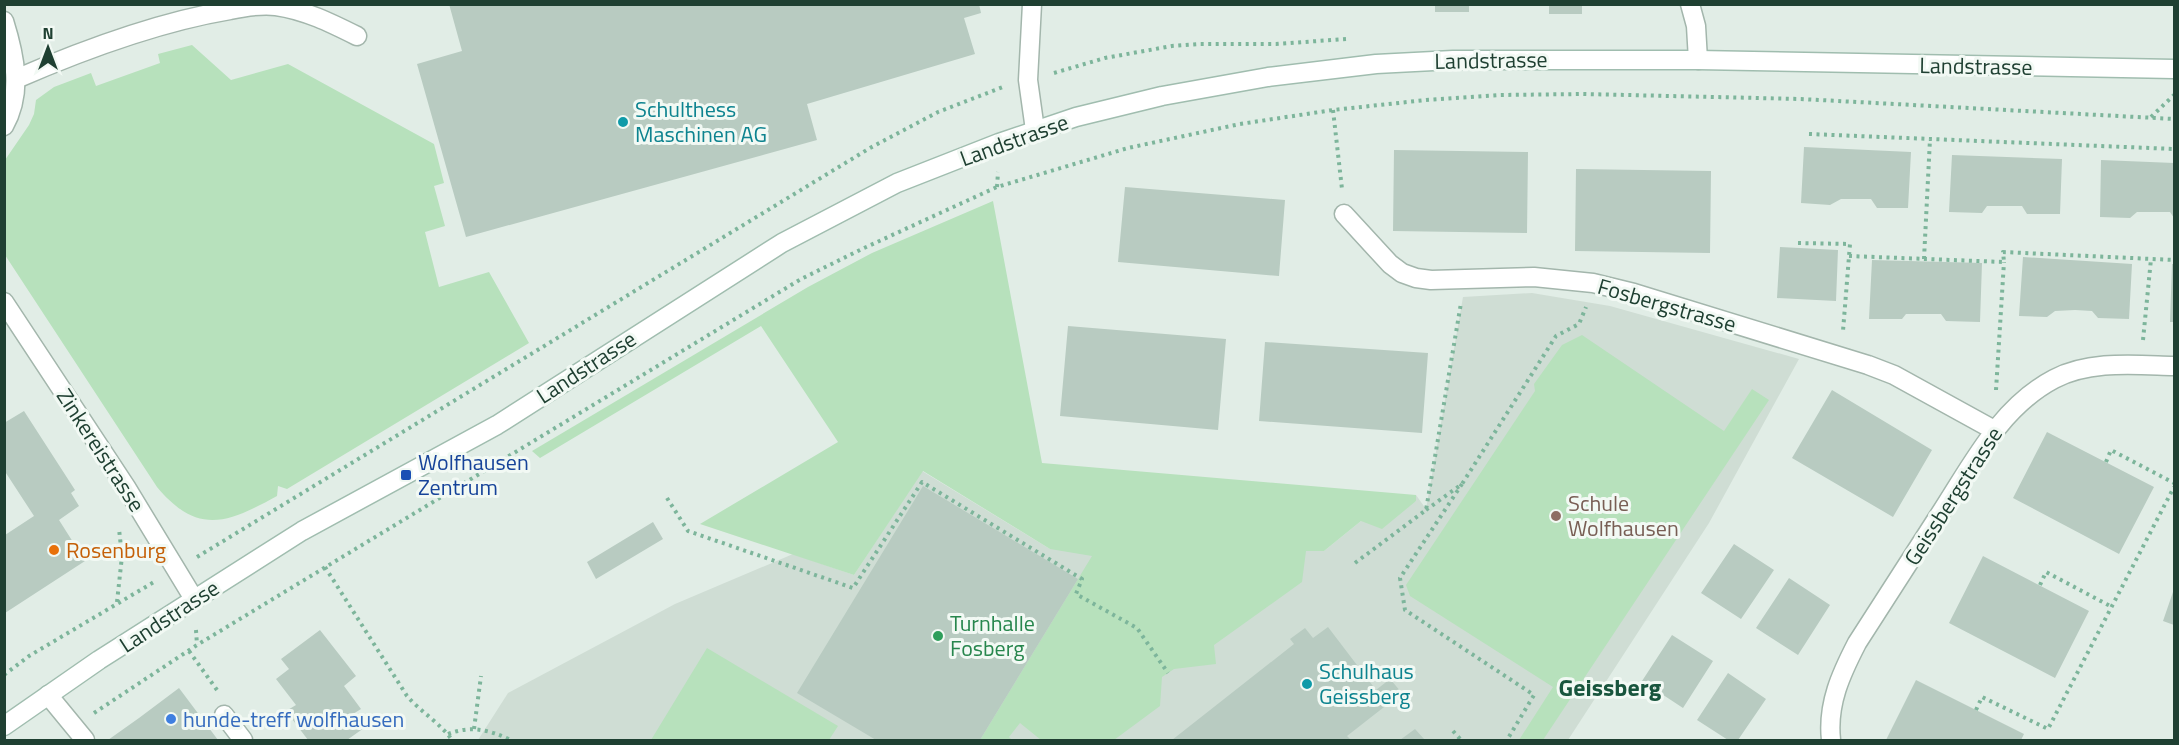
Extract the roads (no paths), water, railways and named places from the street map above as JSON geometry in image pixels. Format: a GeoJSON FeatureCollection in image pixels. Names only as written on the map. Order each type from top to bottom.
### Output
{"type":"FeatureCollection","features":[{"type":"Feature","properties":{"kind":"main road"},"geometry":{"type":"LineString","coordinates":[[1032,4],[1028,80],[1035,130]]}},
{"type":"Feature","properties":{"kind":"main road"},"geometry":{"type":"LineString","coordinates":[[1690,4],[1696,26],[1698,60]]}},
{"type":"Feature","properties":{"kind":"main road"},"geometry":{"type":"LineString","coordinates":[[16,79],[95,48],[191,18],[246,7],[273,5],[300,11],[357,36]]}},
{"type":"Feature","properties":{"kind":"main road"},"geometry":{"type":"LineString","coordinates":[[4,21],[14,55],[16,79],[15,98],[4,126]]}},
{"type":"Feature","properties":{"kind":"main road","name":"Landstrasse"},"geometry":{"type":"LineString","coordinates":[[4,726],[194,599],[302,531],[497,424],[782,243],[897,183],[1035,130],[1076,117],[1162,96],[1268,76],[1454,60],[1698,60],[2175,69]]}},
{"type":"Feature","properties":{"kind":"main road","name":"Fosbergstrasse"},"geometry":{"type":"LineString","coordinates":[[1344,214],[1390,264],[1402,273],[1423,280],[1534,277],[1593,283],[1634,293],[1839,355],[1894,375],[1994,430]]}},
{"type":"Feature","properties":{"kind":"main road","name":"Zinkereistrasse"},"geometry":{"type":"LineString","coordinates":[[4,302],[126,487],[194,599]]}},
{"type":"Feature","properties":{"kind":"main road","name":"Geissbergstrasse"},"geometry":{"type":"LineString","coordinates":[[1831,741],[1832,708],[1836,684],[1845,665],[1994,430],[2033,393],[2055,379],[2092,367],[2175,366]]}},
{"type":"Feature","properties":{"kind":"main road"},"geometry":{"type":"LineString","coordinates":[[48,695],[80,734]]}},
{"type":"Feature","properties":{"kind":"main road"},"geometry":{"type":"LineString","coordinates":[[224,707],[243,741]]}},
{"type":"Feature","properties":{"kind":"place","name":"Schulthess Maschinen AG"},"geometry":{"type":"Point","coordinates":[623,122]}},
{"type":"Feature","properties":{"kind":"place","name":"Wolfhausen Zentrum"},"geometry":{"type":"Point","coordinates":[406,475]}},
{"type":"Feature","properties":{"kind":"place","name":"Schule Wolfhausen"},"geometry":{"type":"Point","coordinates":[1556,516]}},
{"type":"Feature","properties":{"kind":"place","name":"Rosenburg"},"geometry":{"type":"Point","coordinates":[54,550]}},
{"type":"Feature","properties":{"kind":"place","name":"Turnhalle Fosberg"},"geometry":{"type":"Point","coordinates":[938,636]}},
{"type":"Feature","properties":{"kind":"place","name":"Schulhaus Geissberg"},"geometry":{"type":"Point","coordinates":[1307,684]}},
{"type":"Feature","properties":{"kind":"place","name":"hunde-treff wolfhausen"},"geometry":{"type":"Point","coordinates":[171,719]}},
{"type":"Feature","properties":{"kind":"district","name":"Geissberg"},"geometry":{"type":"Point","coordinates":[1610,687]}}]}
